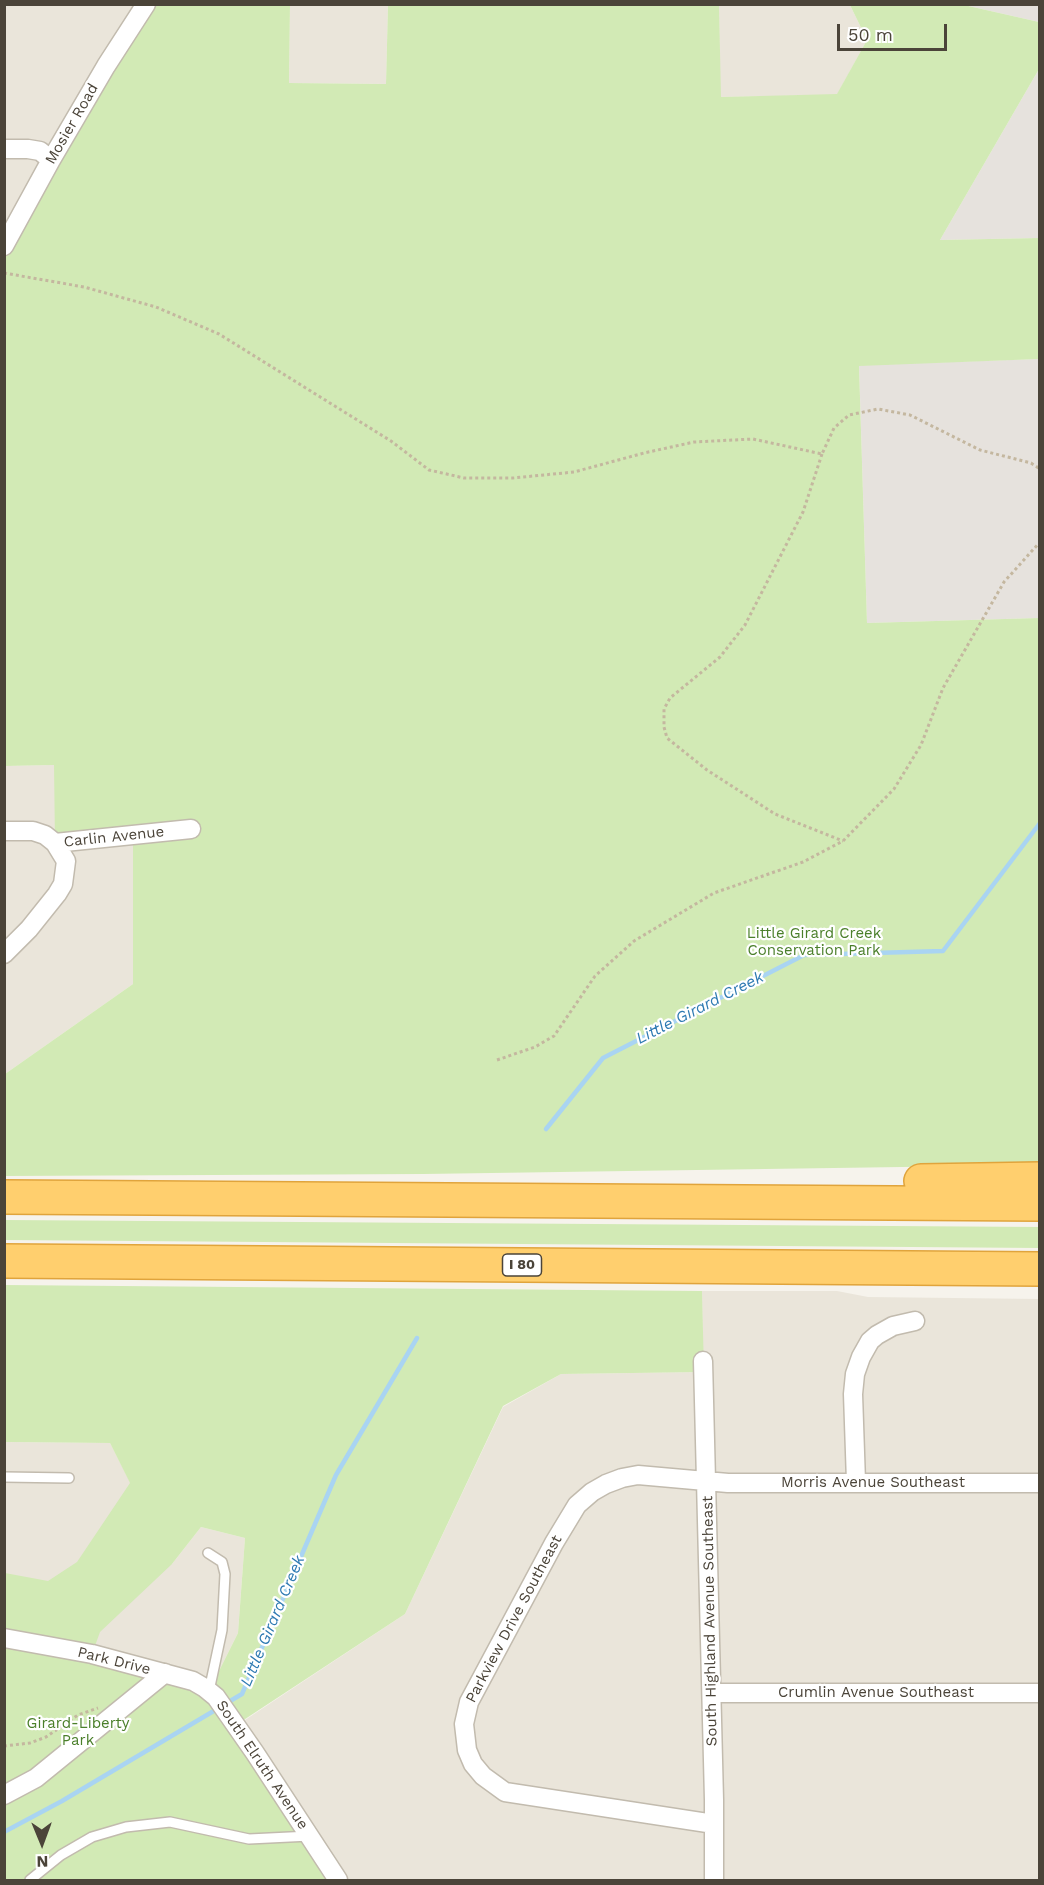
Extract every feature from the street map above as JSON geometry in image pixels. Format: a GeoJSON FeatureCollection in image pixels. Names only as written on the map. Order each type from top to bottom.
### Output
{"type":"FeatureCollection","features":[{"type":"Feature","properties":{"kind":"highway"},"geometry":{"type":"LineString","coordinates":[[674,1201],[742,1184],[1040,1179]]}},
{"type":"Feature","properties":{"kind":"highway"},"geometry":{"type":"LineString","coordinates":[[4,1197],[1040,1204]]}},
{"type":"Feature","properties":{"kind":"highway","name":"I 80"},"geometry":{"type":"LineString","coordinates":[[4,1261],[1040,1269]]}},
{"type":"Feature","properties":{"kind":"highway"},"geometry":{"type":"LineString","coordinates":[[908,1268],[990,1284],[1040,1285]]}},
{"type":"Feature","properties":{"kind":"street","name":"Mosier Road"},"geometry":{"type":"LineString","coordinates":[[4,246],[106,66],[146,4]]}},
{"type":"Feature","properties":{"kind":"street"},"geometry":{"type":"LineString","coordinates":[[4,149],[28,149],[40,152],[51,160]]}},
{"type":"Feature","properties":{"kind":"street","name":"Carlin Avenue"},"geometry":{"type":"LineString","coordinates":[[4,831],[33,831],[45,835],[55,843],[191,828]]}},
{"type":"Feature","properties":{"kind":"street"},"geometry":{"type":"LineString","coordinates":[[4,954],[29,928],[63,884],[66,861],[55,843]]}},
{"type":"Feature","properties":{"kind":"street"},"geometry":{"type":"LineString","coordinates":[[856,1482],[853,1394],[855,1374],[861,1357],[876,1335],[893,1326],[915,1321]]}},
{"type":"Feature","properties":{"kind":"street","name":"South Highland Avenue Southeast"},"geometry":{"type":"LineString","coordinates":[[703,1361],[712,1693],[714,1881]]}},
{"type":"Feature","properties":{"kind":"street","name":"Parkview Drive Southeast"},"geometry":{"type":"LineString","coordinates":[[706,1481],[649,1475],[622,1478],[592,1492],[577,1505],[554,1543],[469,1702],[464,1724],[467,1750],[473,1764],[483,1776],[505,1792],[714,1824]]}},
{"type":"Feature","properties":{"kind":"street","name":"Morris Avenue Southeast"},"geometry":{"type":"LineString","coordinates":[[706,1481],[728,1483],[1040,1483]]}},
{"type":"Feature","properties":{"kind":"street","name":"Park Drive"},"geometry":{"type":"LineString","coordinates":[[4,1638],[92,1654],[165,1673]]}},
{"type":"Feature","properties":{"kind":"street","name":"South Elruth Avenue"},"geometry":{"type":"LineString","coordinates":[[165,1673],[193,1681],[212,1694],[228,1714],[338,1881]]}},
{"type":"Feature","properties":{"kind":"street","name":"Park Drive"},"geometry":{"type":"LineString","coordinates":[[4,1795],[36,1778],[165,1673]]}},
{"type":"Feature","properties":{"kind":"street","name":"Crumlin Avenue Southeast"},"geometry":{"type":"LineString","coordinates":[[712,1693],[1040,1693]]}},
{"type":"Feature","properties":{"kind":"lane"},"geometry":{"type":"LineString","coordinates":[[4,1478],[69,1478]]}},
{"type":"Feature","properties":{"kind":"lane"},"geometry":{"type":"LineString","coordinates":[[208,1553],[222,1562],[225,1574],[222,1629],[212,1694]]}},
{"type":"Feature","properties":{"kind":"lane"},"geometry":{"type":"LineString","coordinates":[[30,1881],[61,1855],[92,1837],[126,1827],[170,1822],[249,1839],[310,1836]]}},
{"type":"Feature","properties":{"kind":"path"},"geometry":{"type":"LineString","coordinates":[[4,273],[84,287],[156,307],[219,334],[390,441],[429,470],[464,478],[513,478],[574,472],[694,442],[753,439],[822,454]]}},
{"type":"Feature","properties":{"kind":"path"},"geometry":{"type":"LineString","coordinates":[[843,841],[775,814],[707,770],[668,738],[664,727],[664,709],[669,698],[720,657],[745,625],[803,512],[822,454],[834,428],[849,415],[878,409],[910,415],[980,450],[1031,463],[1040,469]]}},
{"type":"Feature","properties":{"kind":"path"},"geometry":{"type":"LineString","coordinates":[[498,1060],[535,1047],[554,1036],[595,976],[634,941],[714,893],[803,862],[843,841],[894,789],[921,745],[943,688],[1004,582],[1040,542]]}},
{"type":"Feature","properties":{"kind":"path"},"geometry":{"type":"LineString","coordinates":[[4,1746],[30,1743],[46,1737],[78,1715],[95,1707],[107,1709],[115,1714]]}},
{"type":"Feature","properties":{"kind":"shaded area"},"geometry":{"type":"Polygon","coordinates":[[[5,5],[146,5],[5,246],[5,5]]]}},
{"type":"Feature","properties":{"kind":"shaded area"},"geometry":{"type":"Polygon","coordinates":[[[290,5],[388,5],[386,84],[289,83],[290,5]]]}},
{"type":"Feature","properties":{"kind":"shaded area"},"geometry":{"type":"Polygon","coordinates":[[[719,5],[850,5],[867,40],[837,95],[720,97],[719,5]]]}},
{"type":"Feature","properties":{"kind":"shaded area"},"geometry":{"type":"Polygon","coordinates":[[[964,5],[1039,5],[1039,22],[964,5]]]}},
{"type":"Feature","properties":{"kind":"shaded area"},"geometry":{"type":"Polygon","coordinates":[[[1039,69],[1039,238],[940,240],[1039,69]]]}},
{"type":"Feature","properties":{"kind":"shaded area"},"geometry":{"type":"Polygon","coordinates":[[[1039,359],[1039,618],[867,623],[859,365],[1039,359]]]}},
{"type":"Feature","properties":{"kind":"shaded area"},"geometry":{"type":"Polygon","coordinates":[[[54,765],[133,835],[133,984],[5,1074],[5,766],[54,765]]]}},
{"type":"Feature","properties":{"kind":"shaded area"},"geometry":{"type":"Polygon","coordinates":[[[702,1291],[837,1291],[868,1297],[1039,1299],[1039,1880],[338,1880],[236,1726],[405,1614],[503,1407],[561,1374],[703,1372],[702,1291]]]}},
{"type":"Feature","properties":{"kind":"shaded area"},"geometry":{"type":"Polygon","coordinates":[[[5,1442],[110,1443],[172,1564],[201,1527],[245,1538],[238,1633],[209,1691],[5,1638],[5,1442]]]}},
{"type":"Feature","properties":{"kind":"green space","name":"Little Girard Creek Conservation Park"},"geometry":{"type":"Polygon","coordinates":[[[146,5],[290,5],[289,83],[386,84],[388,5],[719,5],[721,97],[837,94],[867,40],[850,5],[964,5],[1039,22],[1039,69],[940,240],[1039,238],[1039,359],[859,366],[867,623],[1039,618],[1039,1165],[423,1174],[5,1176],[5,1074],[133,984],[133,835],[55,843],[54,765],[5,766],[4,246],[146,5]]]}},
{"type":"Feature","properties":{"kind":"green space"},"geometry":{"type":"Polygon","coordinates":[[[5,1220],[1039,1227],[1040,1248],[5,1240],[5,1220]]]}},
{"type":"Feature","properties":{"kind":"green space","name":"Girard-Liberty Park"},"geometry":{"type":"Polygon","coordinates":[[[5,1285],[702,1291],[704,1372],[561,1374],[503,1406],[405,1614],[236,1725],[338,1880],[5,1880],[5,1573],[48,1581],[77,1562],[130,1483],[110,1443],[5,1442],[5,1285]],[[201,1527],[172,1564],[100,1632],[92,1654],[209,1691],[238,1633],[245,1538],[201,1527]]]}},
{"type":"Feature","properties":{"kind":"waterway","name":"Little Girard Creek"},"geometry":{"type":"LineString","coordinates":[[546,1129],[603,1058],[804,955],[943,951],[1040,823]]}},
{"type":"Feature","properties":{"kind":"waterway","name":"Little Girard Creek"},"geometry":{"type":"LineString","coordinates":[[225,1704],[242,1694],[336,1475],[417,1338]]}},
{"type":"Feature","properties":{"kind":"waterway","name":"Little Girard Creek"},"geometry":{"type":"LineString","coordinates":[[4,1832],[62,1801],[217,1709]]}}]}
